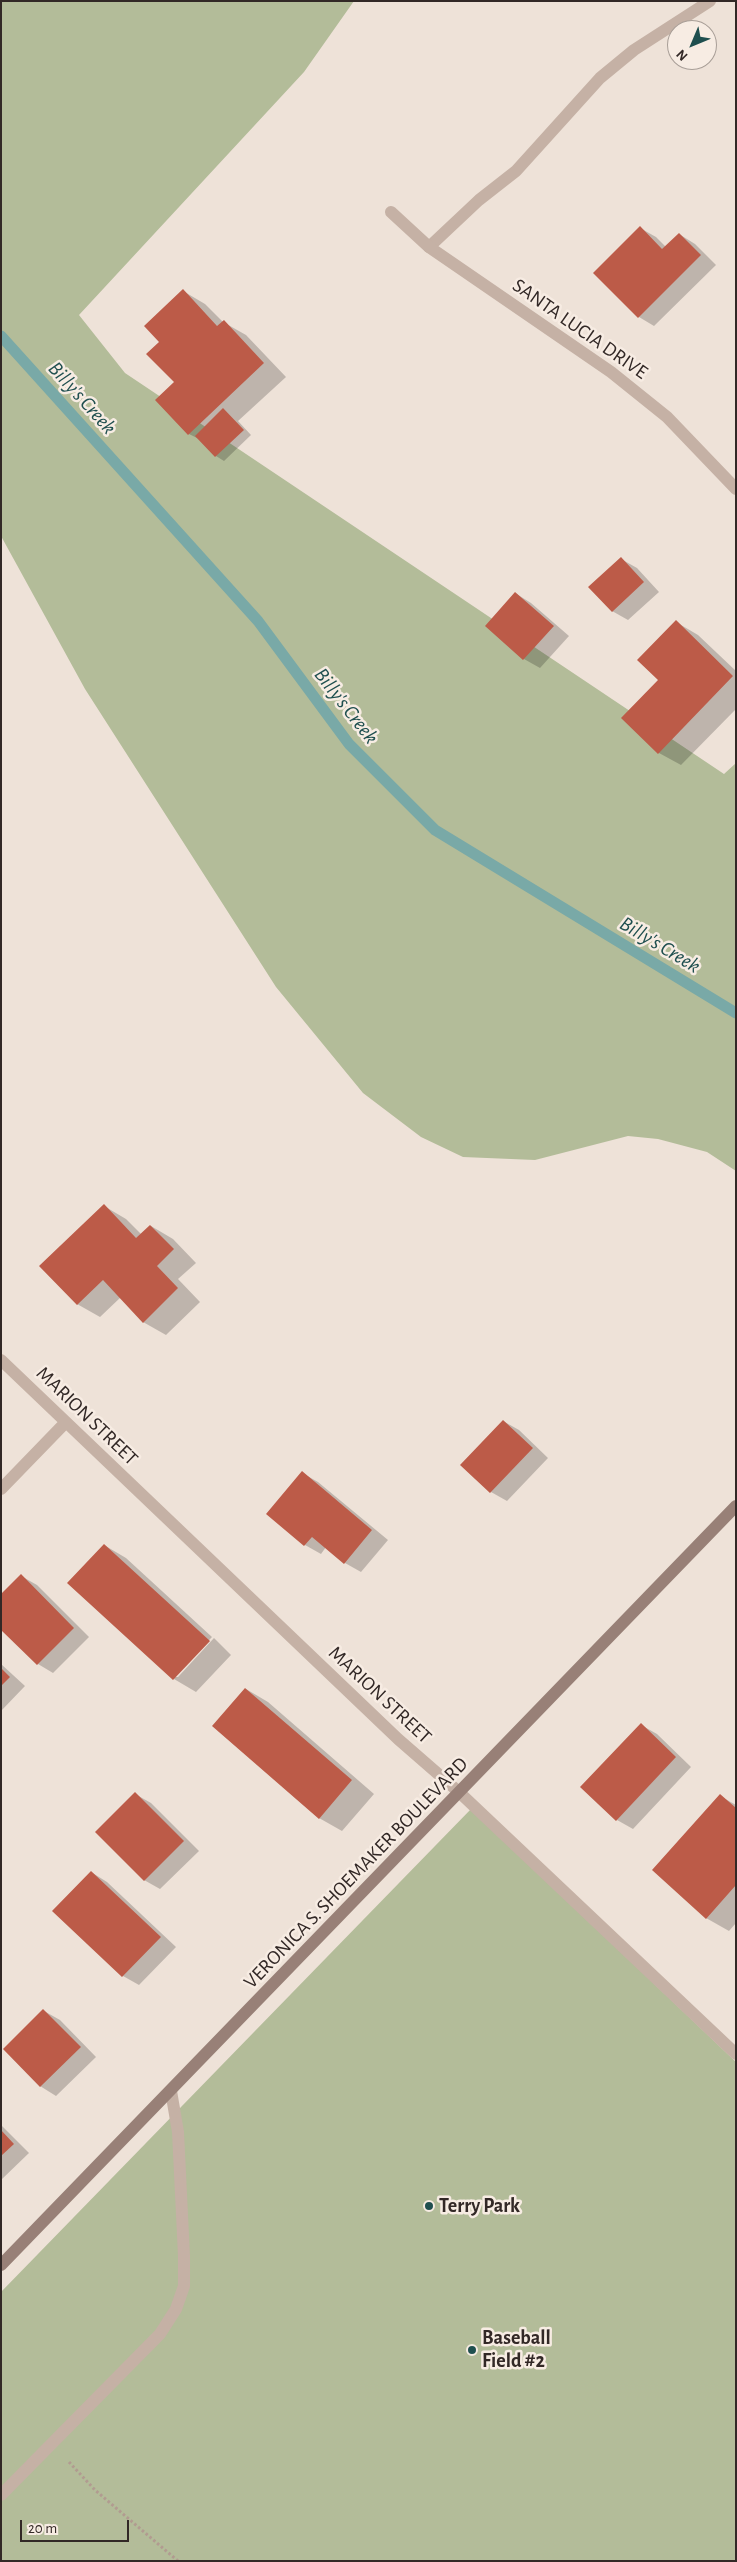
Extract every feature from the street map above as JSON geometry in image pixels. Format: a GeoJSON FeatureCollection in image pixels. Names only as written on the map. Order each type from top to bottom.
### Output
{"type":"FeatureCollection","features":[{"type":"Feature","properties":{"kind":"street"},"geometry":{"type":"LineString","coordinates":[[429,247],[516,170],[600,78],[634,50],[710,1]]}},
{"type":"Feature","properties":{"kind":"street","name":"SANTA LUCIA DRIVE"},"geometry":{"type":"LineString","coordinates":[[391,212],[429,247],[612,372],[667,417],[736,489]]}},
{"type":"Feature","properties":{"kind":"street","name":"MARION STREET"},"geometry":{"type":"LineString","coordinates":[[1,1360],[398,1739],[460,1793],[736,2054]]}},
{"type":"Feature","properties":{"kind":"street"},"geometry":{"type":"LineString","coordinates":[[1,1489],[66,1422]]}},
{"type":"Feature","properties":{"kind":"street","name":"VERONICA S. SHOEMAKER BOULEVARD"},"geometry":{"type":"LineString","coordinates":[[1,2265],[736,1506]]}},
{"type":"Feature","properties":{"kind":"street"},"geometry":{"type":"LineString","coordinates":[[1,2495],[160,2334],[176,2309],[184,2286],[178,2132],[171,2090]]}},
{"type":"Feature","properties":{"kind":"path"},"geometry":{"type":"LineString","coordinates":[[51,2444],[95,2490],[178,2561]]}},
{"type":"Feature","properties":{"kind":"green space"},"geometry":{"type":"Polygon","coordinates":[[[1,1],[354,1],[304,72],[79,315],[125,373],[724,774],[736,763],[736,1171],[707,1152],[658,1139],[628,1136],[535,1160],[463,1157],[421,1137],[363,1093],[276,987],[85,689],[1,536],[1,1]]]}},
{"type":"Feature","properties":{"kind":"green space","name":"Terry Park"},"geometry":{"type":"Polygon","coordinates":[[[471,1809],[736,2062],[736,2561],[1,2561],[1,2292],[471,1809]]]}},
{"type":"Feature","properties":{"kind":"building"},"geometry":{"type":"Polygon","coordinates":[[[640,226],[662,249],[679,233],[701,255],[638,318],[593,273],[640,226]]]}},
{"type":"Feature","properties":{"kind":"building"},"geometry":{"type":"Polygon","coordinates":[[[183,289],[217,326],[224,320],[264,363],[188,435],[155,400],[174,382],[146,354],[159,342],[144,326],[183,289]]]}},
{"type":"Feature","properties":{"kind":"building"},"geometry":{"type":"Polygon","coordinates":[[[223,408],[244,430],[215,457],[195,436],[223,408]]]}},
{"type":"Feature","properties":{"kind":"building"},"geometry":{"type":"Polygon","coordinates":[[[621,557],[644,582],[612,612],[588,587],[621,557]]]}},
{"type":"Feature","properties":{"kind":"building"},"geometry":{"type":"Polygon","coordinates":[[[515,592],[554,626],[523,660],[485,626],[515,592]]]}},
{"type":"Feature","properties":{"kind":"building"},"geometry":{"type":"Polygon","coordinates":[[[676,620],[733,676],[658,754],[621,718],[658,680],[637,660],[676,620]]]}},
{"type":"Feature","properties":{"kind":"building"},"geometry":{"type":"Polygon","coordinates":[[[104,1204],[136,1238],[150,1225],[174,1249],[157,1266],[178,1288],[143,1323],[103,1280],[77,1305],[39,1266],[104,1204]]]}},
{"type":"Feature","properties":{"kind":"building"},"geometry":{"type":"Polygon","coordinates":[[[503,1420],[533,1448],[490,1493],[460,1465],[503,1420]]]}},
{"type":"Feature","properties":{"kind":"building"},"geometry":{"type":"Polygon","coordinates":[[[302,1471],[372,1530],[344,1564],[312,1537],[304,1546],[266,1514],[302,1471]]]}},
{"type":"Feature","properties":{"kind":"building"},"geometry":{"type":"Polygon","coordinates":[[[104,1544],[210,1641],[173,1680],[67,1583],[104,1544]]]}},
{"type":"Feature","properties":{"kind":"building"},"geometry":{"type":"Polygon","coordinates":[[[21,1574],[74,1628],[37,1665],[1,1630],[1,1594],[21,1574]]]}},
{"type":"Feature","properties":{"kind":"building"},"geometry":{"type":"Polygon","coordinates":[[[1,1668],[10,1677],[1,1686],[1,1668]]]}},
{"type":"Feature","properties":{"kind":"building"},"geometry":{"type":"Polygon","coordinates":[[[245,1688],[352,1780],[319,1819],[212,1726],[245,1688]]]}},
{"type":"Feature","properties":{"kind":"building"},"geometry":{"type":"Polygon","coordinates":[[[641,1723],[676,1757],[616,1821],[580,1787],[641,1723]]]}},
{"type":"Feature","properties":{"kind":"building"},"geometry":{"type":"Polygon","coordinates":[[[135,1792],[184,1841],[144,1881],[95,1832],[135,1792]]]}},
{"type":"Feature","properties":{"kind":"building"},"geometry":{"type":"Polygon","coordinates":[[[720,1794],[736,1808],[736,1885],[706,1919],[652,1870],[720,1794]]]}},
{"type":"Feature","properties":{"kind":"building"},"geometry":{"type":"Polygon","coordinates":[[[91,1871],[161,1937],[122,1977],[52,1911],[91,1871]]]}},
{"type":"Feature","properties":{"kind":"building"},"geometry":{"type":"Polygon","coordinates":[[[43,2009],[81,2047],[40,2087],[3,2049],[43,2009]]]}},
{"type":"Feature","properties":{"kind":"building"},"geometry":{"type":"Polygon","coordinates":[[[1,2130],[14,2144],[1,2156],[1,2130]]]}},
{"type":"Feature","properties":{"kind":"waterway","name":"Billy's Creek"},"geometry":{"type":"LineString","coordinates":[[1,336],[258,621],[349,744],[435,830],[736,1013]]}},
{"type":"Feature","properties":{"kind":"place","name":"Terry Park"},"geometry":{"type":"Point","coordinates":[429,2206]}},
{"type":"Feature","properties":{"kind":"place","name":"Baseball Field #2"},"geometry":{"type":"Point","coordinates":[472,2350]}}]}
